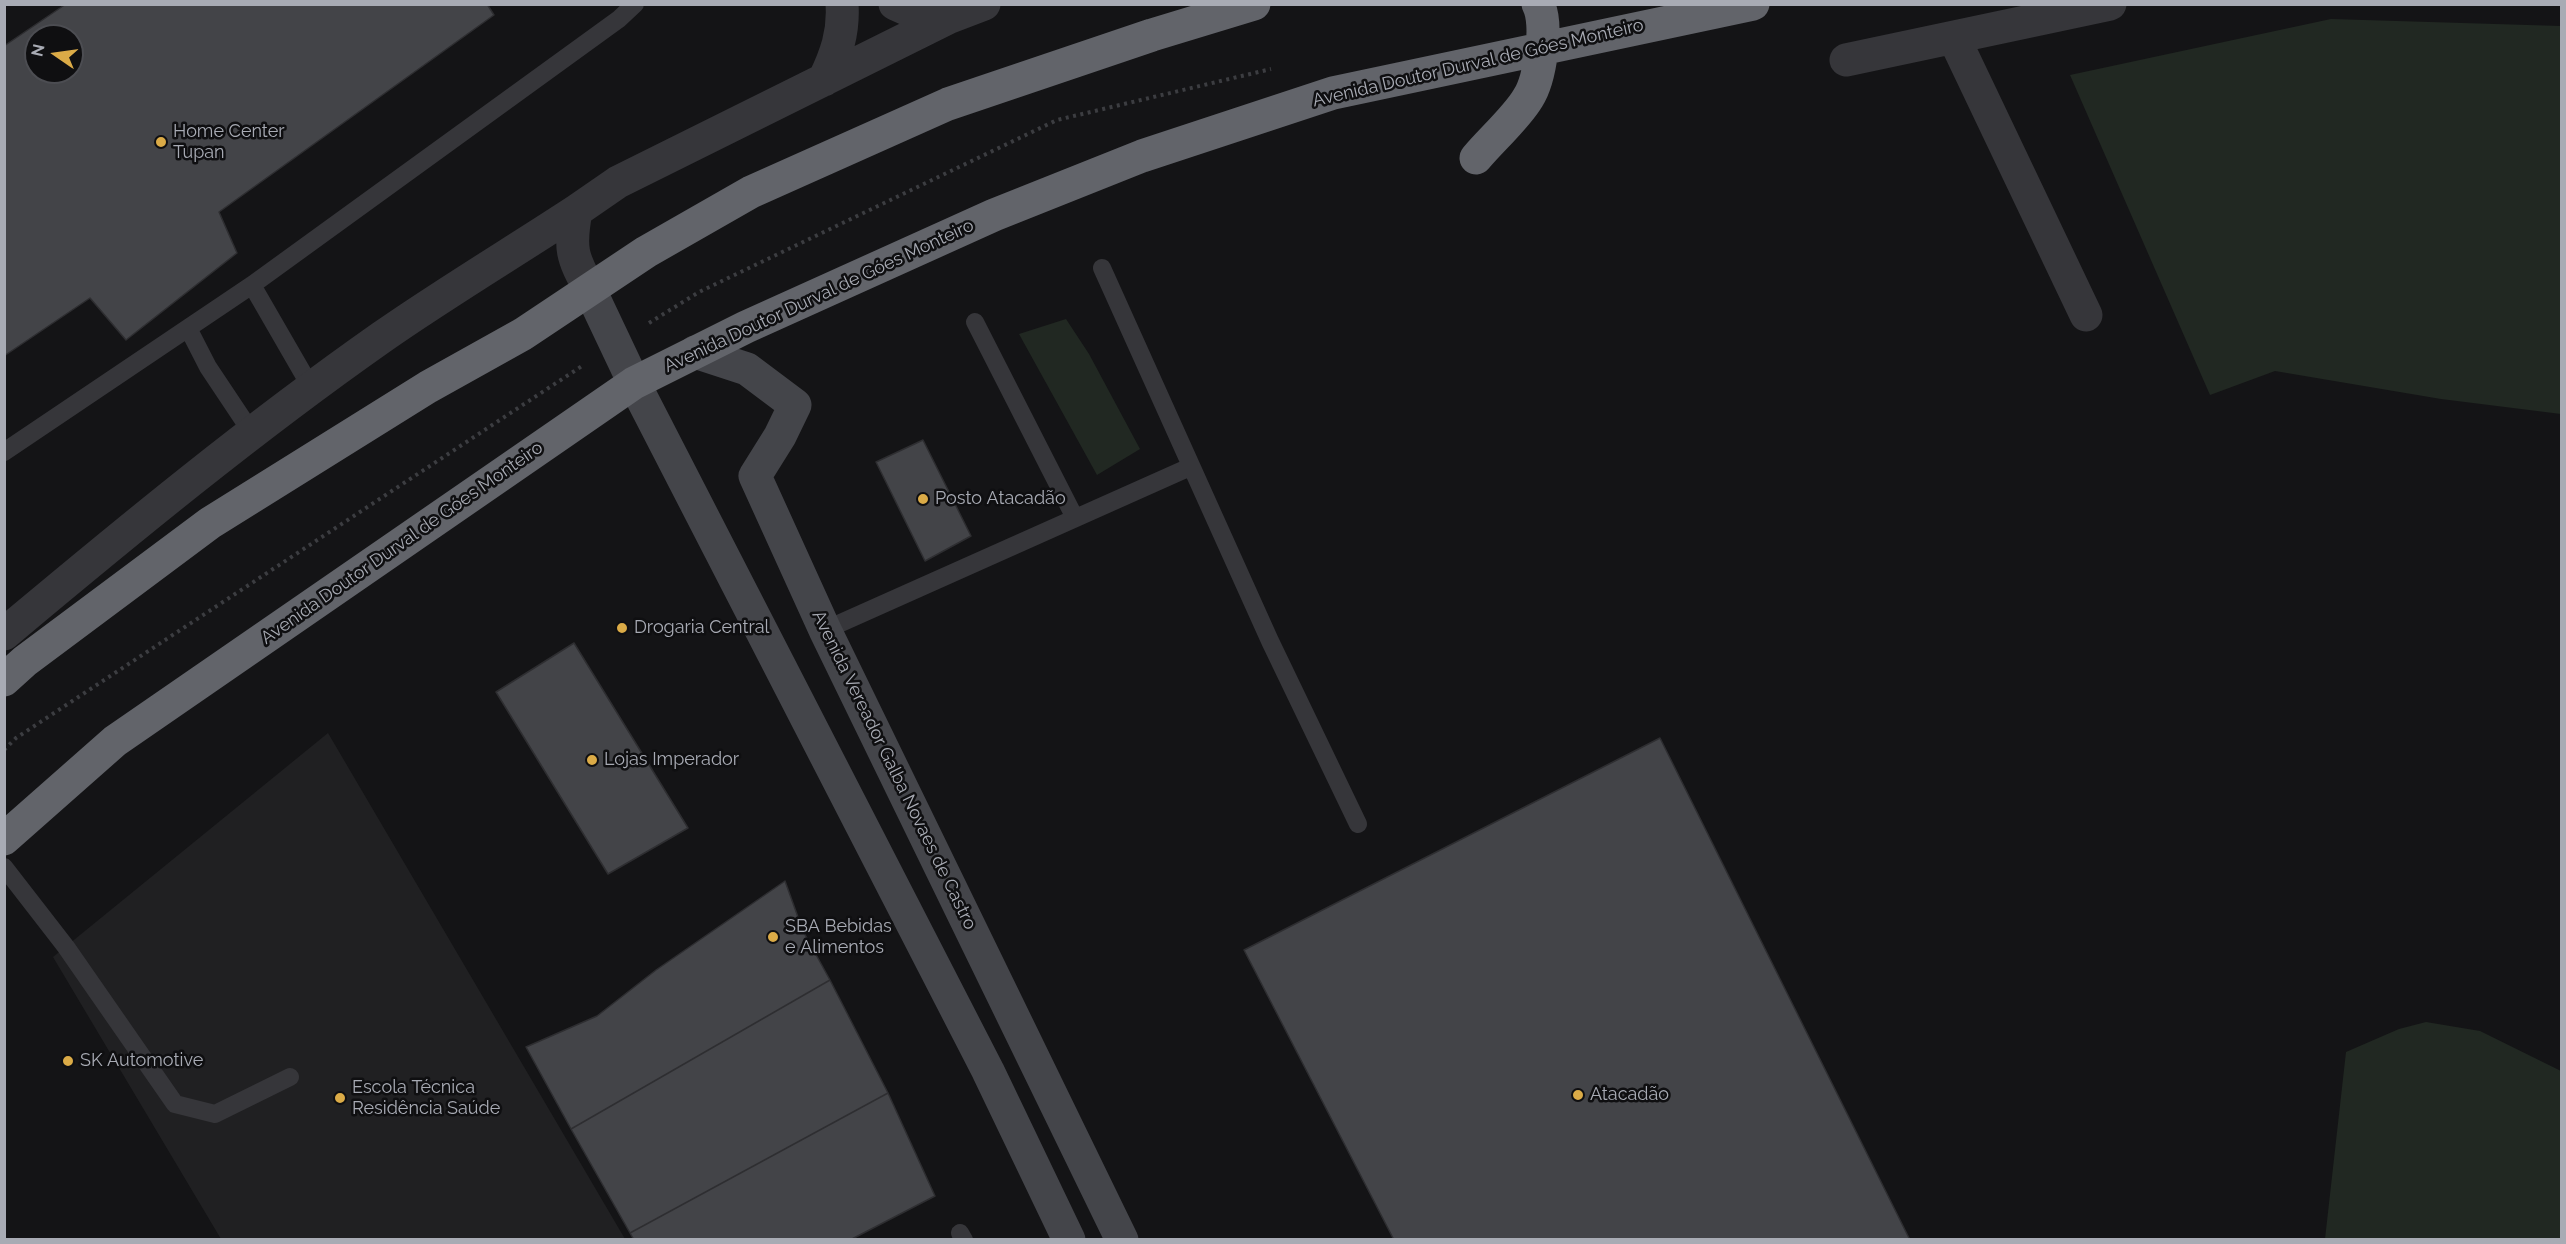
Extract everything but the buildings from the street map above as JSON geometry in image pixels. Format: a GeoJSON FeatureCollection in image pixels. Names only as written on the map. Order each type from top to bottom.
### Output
{"type":"FeatureCollection","features":[{"type":"Feature","properties":{"kind":"highway"},"geometry":{"type":"LineString","coordinates":[[4,680],[25,661],[210,523],[428,387],[523,334],[646,252],[751,192],[948,104],[1152,35],[1254,4]]}},
{"type":"Feature","properties":{"kind":"highway"},"geometry":{"type":"LineString","coordinates":[[1476,158],[1529,98],[1544,47],[1544,14],[1538,4]]}},
{"type":"Feature","properties":{"kind":"highway","name":"Avenida Doutor Durval de Góes Monteiro"},"geometry":{"type":"LineString","coordinates":[[4,839],[115,741],[634,383],[695,352],[993,214],[1142,156],[1333,93],[1753,4]]}},
{"type":"Feature","properties":{"kind":"street"},"geometry":{"type":"LineString","coordinates":[[824,80],[837,54],[841,34],[842,4]]}},
{"type":"Feature","properties":{"kind":"street"},"geometry":{"type":"LineString","coordinates":[[895,4],[922,16],[950,17]]}},
{"type":"Feature","properties":{"kind":"street"},"geometry":{"type":"LineString","coordinates":[[4,634],[105,549],[252,432],[383,337],[576,212],[618,182],[950,17],[984,4]]}},
{"type":"Feature","properties":{"kind":"street"},"geometry":{"type":"LineString","coordinates":[[1846,60],[2110,4]]}},
{"type":"Feature","properties":{"kind":"street"},"geometry":{"type":"LineString","coordinates":[[1954,38],[2086,315]]}},
{"type":"Feature","properties":{"kind":"street"},"geometry":{"type":"LineString","coordinates":[[576,212],[571,247],[576,264],[634,383],[988,1071],[1069,1239]]}},
{"type":"Feature","properties":{"kind":"street","name":"Avenida Vereador Galba Novaes de Castro"},"geometry":{"type":"LineString","coordinates":[[695,352],[747,369],[795,405],[780,436],[754,476],[825,630],[1122,1239]]}},
{"type":"Feature","properties":{"kind":"lane"},"geometry":{"type":"LineString","coordinates":[[4,452],[252,285],[619,19],[635,4]]}},
{"type":"Feature","properties":{"kind":"lane"},"geometry":{"type":"LineString","coordinates":[[1102,268],[1270,641],[1358,824]]}},
{"type":"Feature","properties":{"kind":"lane"},"geometry":{"type":"LineString","coordinates":[[252,285],[312,389]]}},
{"type":"Feature","properties":{"kind":"lane"},"geometry":{"type":"LineString","coordinates":[[975,322],[1076,518]]}},
{"type":"Feature","properties":{"kind":"lane"},"geometry":{"type":"LineString","coordinates":[[188,328],[208,367],[252,432]]}},
{"type":"Feature","properties":{"kind":"lane"},"geometry":{"type":"LineString","coordinates":[[825,630],[1190,467]]}},
{"type":"Feature","properties":{"kind":"lane"},"geometry":{"type":"LineString","coordinates":[[4,867],[66,947],[175,1104],[215,1114],[290,1077]]}},
{"type":"Feature","properties":{"kind":"shaded area"},"geometry":{"type":"Polygon","coordinates":[[[2331,19],[2561,26],[2561,414],[2441,399],[2275,371],[2210,395],[2070,75],[2331,19]]]}},
{"type":"Feature","properties":{"kind":"shaded area"},"geometry":{"type":"Polygon","coordinates":[[[1066,319],[1089,354],[1140,449],[1097,475],[1019,334],[1066,319]]]}},
{"type":"Feature","properties":{"kind":"shaded area","name":"Escola Técnica Residência Saúde"},"geometry":{"type":"Polygon","coordinates":[[[328,733],[625,1239],[221,1239],[53,957],[328,733]]]}},
{"type":"Feature","properties":{"kind":"shaded area"},"geometry":{"type":"Polygon","coordinates":[[[2426,1022],[2480,1031],[2561,1071],[2561,1239],[2325,1239],[2346,1052],[2399,1029],[2426,1022]]]}},
{"type":"Feature","properties":{"kind":"place","name":"Home Center Tupan"},"geometry":{"type":"Point","coordinates":[161,142]}},
{"type":"Feature","properties":{"kind":"place","name":"Posto Atacadão"},"geometry":{"type":"Point","coordinates":[923,499]}},
{"type":"Feature","properties":{"kind":"place","name":"Drogaria Central"},"geometry":{"type":"Point","coordinates":[622,628]}},
{"type":"Feature","properties":{"kind":"place","name":"Lojas Imperador"},"geometry":{"type":"Point","coordinates":[592,760]}},
{"type":"Feature","properties":{"kind":"place","name":"SBA Bebidas e Alimentos"},"geometry":{"type":"Point","coordinates":[773,937]}},
{"type":"Feature","properties":{"kind":"place","name":"SK Automotive"},"geometry":{"type":"Point","coordinates":[68,1061]}},
{"type":"Feature","properties":{"kind":"place","name":"Atacadão"},"geometry":{"type":"Point","coordinates":[1578,1095]}},
{"type":"Feature","properties":{"kind":"place","name":"Escola Técnica Residência Saúde"},"geometry":{"type":"Point","coordinates":[340,1098]}}]}
